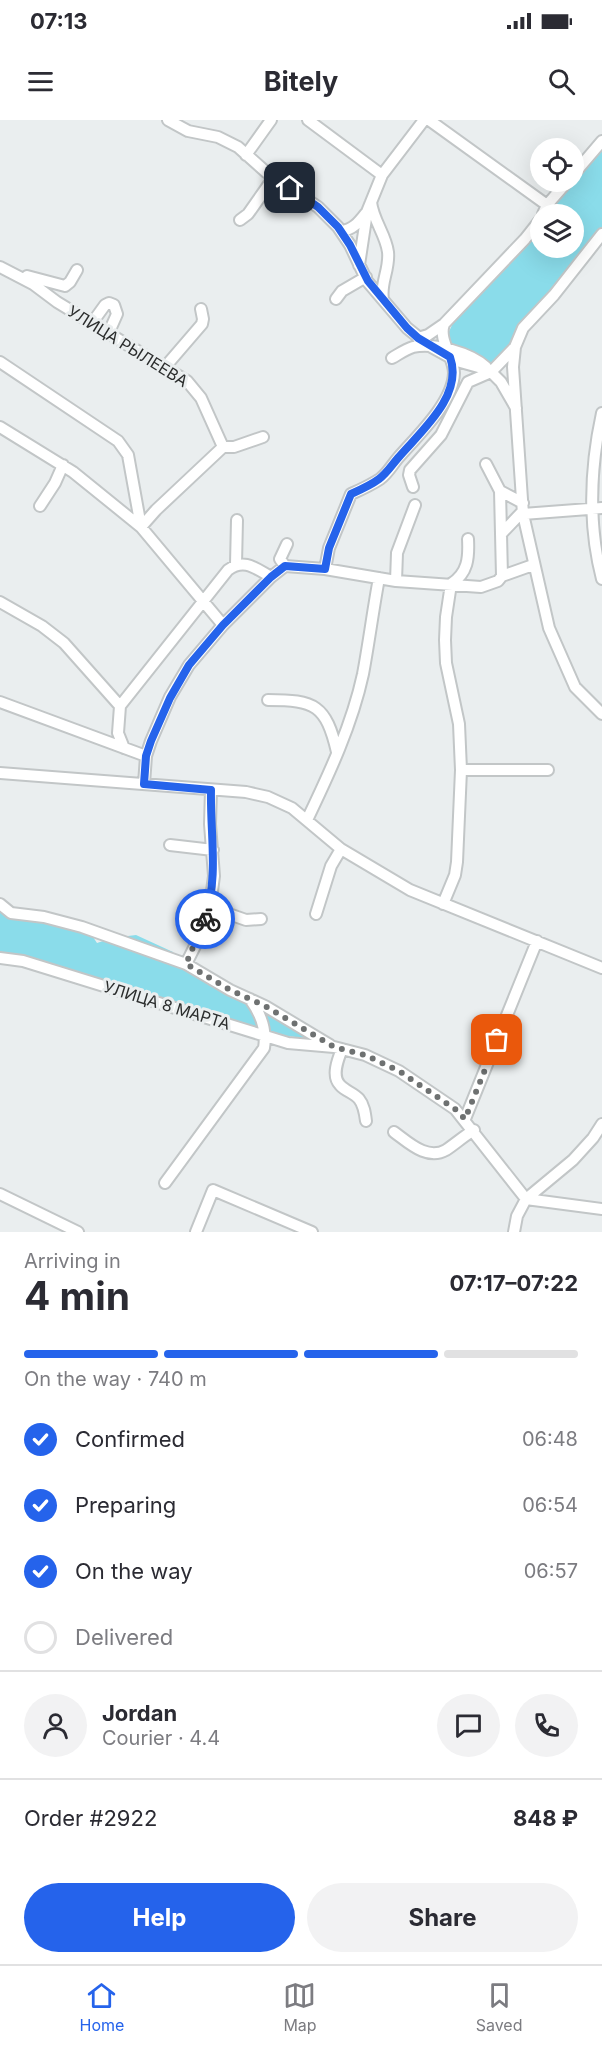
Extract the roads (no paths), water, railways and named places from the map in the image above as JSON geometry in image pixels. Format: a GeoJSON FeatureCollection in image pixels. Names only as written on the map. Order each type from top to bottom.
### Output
{"type":"FeatureCollection","features":[{"type":"Feature","properties":{"kind":"street"},"geometry":{"type":"LineString","coordinates":[[168,120],[188,131],[218,137],[238,147],[274,177],[318,207],[341,231],[366,277],[383,300],[418,338],[470,366],[490,371],[501,382],[517,409]]}},
{"type":"Feature","properties":{"kind":"street"},"geometry":{"type":"LineString","coordinates":[[246,155],[271,120]]}},
{"type":"Feature","properties":{"kind":"street"},"geometry":{"type":"LineString","coordinates":[[308,120],[382,175]]}},
{"type":"Feature","properties":{"kind":"street"},"geometry":{"type":"LineString","coordinates":[[359,265],[369,207],[382,175],[424,120]]}},
{"type":"Feature","properties":{"kind":"street"},"geometry":{"type":"LineString","coordinates":[[429,120],[537,204]]}},
{"type":"Feature","properties":{"kind":"street"},"geometry":{"type":"LineString","coordinates":[[584,162],[602,141]]}},
{"type":"Feature","properties":{"kind":"street"},"geometry":{"type":"LineString","coordinates":[[240,220],[248,214],[274,177]]}},
{"type":"Feature","properties":{"kind":"street"},"geometry":{"type":"LineString","coordinates":[[550,204],[559,192]]}},
{"type":"Feature","properties":{"kind":"street"},"geometry":{"type":"LineString","coordinates":[[341,231],[348,231],[354,227],[369,207]]}},
{"type":"Feature","properties":{"kind":"street"},"geometry":{"type":"LineString","coordinates":[[369,207],[372,209],[388,252],[382,286],[383,300]]}},
{"type":"Feature","properties":{"kind":"street"},"geometry":{"type":"LineString","coordinates":[[418,338],[444,324],[530,233]]}},
{"type":"Feature","properties":{"kind":"street"},"geometry":{"type":"LineString","coordinates":[[602,234],[554,296],[523,327],[515,347],[513,367],[523,509],[533,565],[549,628],[575,687],[602,714]]}},
{"type":"Feature","properties":{"kind":"street"},"geometry":{"type":"LineString","coordinates":[[5,270],[65,286],[77,270]]}},
{"type":"Feature","properties":{"kind":"street","name":"УЛИЦА РЫЛЕЕВА"},"geometry":{"type":"LineString","coordinates":[[5,270],[33,284],[57,302],[187,381],[195,389],[209,413],[223,447]]}},
{"type":"Feature","properties":{"kind":"street"},"geometry":{"type":"LineString","coordinates":[[336,299],[342,291],[366,277]]}},
{"type":"Feature","properties":{"kind":"street"},"geometry":{"type":"LineString","coordinates":[[92,323],[105,305],[109,303],[114,305],[117,314],[109,332]]}},
{"type":"Feature","properties":{"kind":"street"},"geometry":{"type":"LineString","coordinates":[[165,367],[202,324],[201,309]]}},
{"type":"Feature","properties":{"kind":"street"},"geometry":{"type":"LineString","coordinates":[[325,569],[329,548],[351,494],[390,470],[438,411],[453,382],[453,366],[442,328],[444,324]]}},
{"type":"Feature","properties":{"kind":"street"},"geometry":{"type":"LineString","coordinates":[[392,358],[410,347],[430,346]]}},
{"type":"Feature","properties":{"kind":"street"},"geometry":{"type":"LineString","coordinates":[[413,487],[409,476],[410,470],[441,435],[468,382],[490,371],[515,347]]}},
{"type":"Feature","properties":{"kind":"street"},"geometry":{"type":"LineString","coordinates":[[0,362],[118,441],[128,455],[141,527]]}},
{"type":"Feature","properties":{"kind":"street"},"geometry":{"type":"LineString","coordinates":[[602,413],[594,462],[602,579]]}},
{"type":"Feature","properties":{"kind":"street"},"geometry":{"type":"LineString","coordinates":[[0,427],[63,465],[141,527],[223,625]]}},
{"type":"Feature","properties":{"kind":"street"},"geometry":{"type":"LineString","coordinates":[[141,527],[223,447],[234,447],[263,437]]}},
{"type":"Feature","properties":{"kind":"street"},"geometry":{"type":"LineString","coordinates":[[486,464],[500,491],[523,509],[597,509]]}},
{"type":"Feature","properties":{"kind":"street"},"geometry":{"type":"LineString","coordinates":[[40,506],[55,483],[63,465]]}},
{"type":"Feature","properties":{"kind":"street"},"geometry":{"type":"LineString","coordinates":[[500,491],[502,576]]}},
{"type":"Feature","properties":{"kind":"street"},"geometry":{"type":"LineString","coordinates":[[396,581],[397,553],[415,505]]}},
{"type":"Feature","properties":{"kind":"street"},"geometry":{"type":"LineString","coordinates":[[502,533],[523,509]]}},
{"type":"Feature","properties":{"kind":"street"},"geometry":{"type":"LineString","coordinates":[[124,748],[118,733],[120,706],[203,600],[236,564],[237,520]]}},
{"type":"Feature","properties":{"kind":"street"},"geometry":{"type":"LineString","coordinates":[[451,584],[460,579],[468,563],[468,539]]}},
{"type":"Feature","properties":{"kind":"street"},"geometry":{"type":"LineString","coordinates":[[144,784],[146,756],[151,741],[189,665],[223,625],[271,577],[287,544]]}},
{"type":"Feature","properties":{"kind":"street"},"geometry":{"type":"LineString","coordinates":[[280,560],[396,581],[481,587],[498,581],[502,576],[533,565]]}},
{"type":"Feature","properties":{"kind":"street"},"geometry":{"type":"LineString","coordinates":[[236,564],[252,566],[271,577]]}},
{"type":"Feature","properties":{"kind":"street"},"geometry":{"type":"LineString","coordinates":[[307,820],[351,716],[362,675],[379,578]]}},
{"type":"Feature","properties":{"kind":"street"},"geometry":{"type":"LineString","coordinates":[[443,904],[457,862],[461,770],[459,724],[447,663],[445,640],[451,584]]}},
{"type":"Feature","properties":{"kind":"street"},"geometry":{"type":"LineString","coordinates":[[0,602],[42,626],[64,643],[120,706]]}},
{"type":"Feature","properties":{"kind":"street"},"geometry":{"type":"LineString","coordinates":[[268,700],[299,700],[314,706],[327,718],[337,752]]}},
{"type":"Feature","properties":{"kind":"street"},"geometry":{"type":"LineString","coordinates":[[0,702],[146,756]]}},
{"type":"Feature","properties":{"kind":"street"},"geometry":{"type":"LineString","coordinates":[[461,770],[548,770]]}},
{"type":"Feature","properties":{"kind":"street"},"geometry":{"type":"LineString","coordinates":[[0,772],[246,792],[268,797],[292,808],[341,849],[410,890],[602,968]]}},
{"type":"Feature","properties":{"kind":"street"},"geometry":{"type":"LineString","coordinates":[[186,964],[199,938],[209,907],[214,876],[210,824],[211,790]]}},
{"type":"Feature","properties":{"kind":"street"},"geometry":{"type":"LineString","coordinates":[[170,845],[213,850]]}},
{"type":"Feature","properties":{"kind":"street"},"geometry":{"type":"LineString","coordinates":[[316,914],[329,873],[341,849]]}},
{"type":"Feature","properties":{"kind":"street","name":"УЛИЦА 8 МАРТА"},"geometry":{"type":"LineString","coordinates":[[0,904],[5,913],[44,917],[82,927],[186,964],[338,1048]]}},
{"type":"Feature","properties":{"kind":"street"},"geometry":{"type":"LineString","coordinates":[[209,907],[246,920],[261,919]]}},
{"type":"Feature","properties":{"kind":"street"},"geometry":{"type":"LineString","coordinates":[[465,1119],[537,941]]}},
{"type":"Feature","properties":{"kind":"street","name":"УЛИЦА 8 МАРТА"},"geometry":{"type":"LineString","coordinates":[[0,958],[22,962],[282,1041],[338,1048],[365,1055],[399,1071],[455,1109],[474,1130],[526,1199]]}},
{"type":"Feature","properties":{"kind":"street"},"geometry":{"type":"LineString","coordinates":[[165,1183],[264,1048],[266,1036],[259,1014],[250,999]]}},
{"type":"Feature","properties":{"kind":"street"},"geometry":{"type":"LineString","coordinates":[[264,1048],[282,1041]]}},
{"type":"Feature","properties":{"kind":"street"},"geometry":{"type":"LineString","coordinates":[[338,1048],[336,1067],[338,1081],[340,1086],[363,1104],[366,1121]]}},
{"type":"Feature","properties":{"kind":"street"},"geometry":{"type":"LineString","coordinates":[[514,1232],[517,1216],[526,1199],[573,1160],[602,1124]]}},
{"type":"Feature","properties":{"kind":"street"},"geometry":{"type":"LineString","coordinates":[[394,1132],[414,1147],[436,1153],[446,1150],[474,1130]]}},
{"type":"Feature","properties":{"kind":"street"},"geometry":{"type":"LineString","coordinates":[[196,1232],[213,1190],[312,1232]]}},
{"type":"Feature","properties":{"kind":"street"},"geometry":{"type":"LineString","coordinates":[[0,1194],[78,1232]]}},
{"type":"Feature","properties":{"kind":"street"},"geometry":{"type":"LineString","coordinates":[[526,1199],[602,1209]]}}]}
